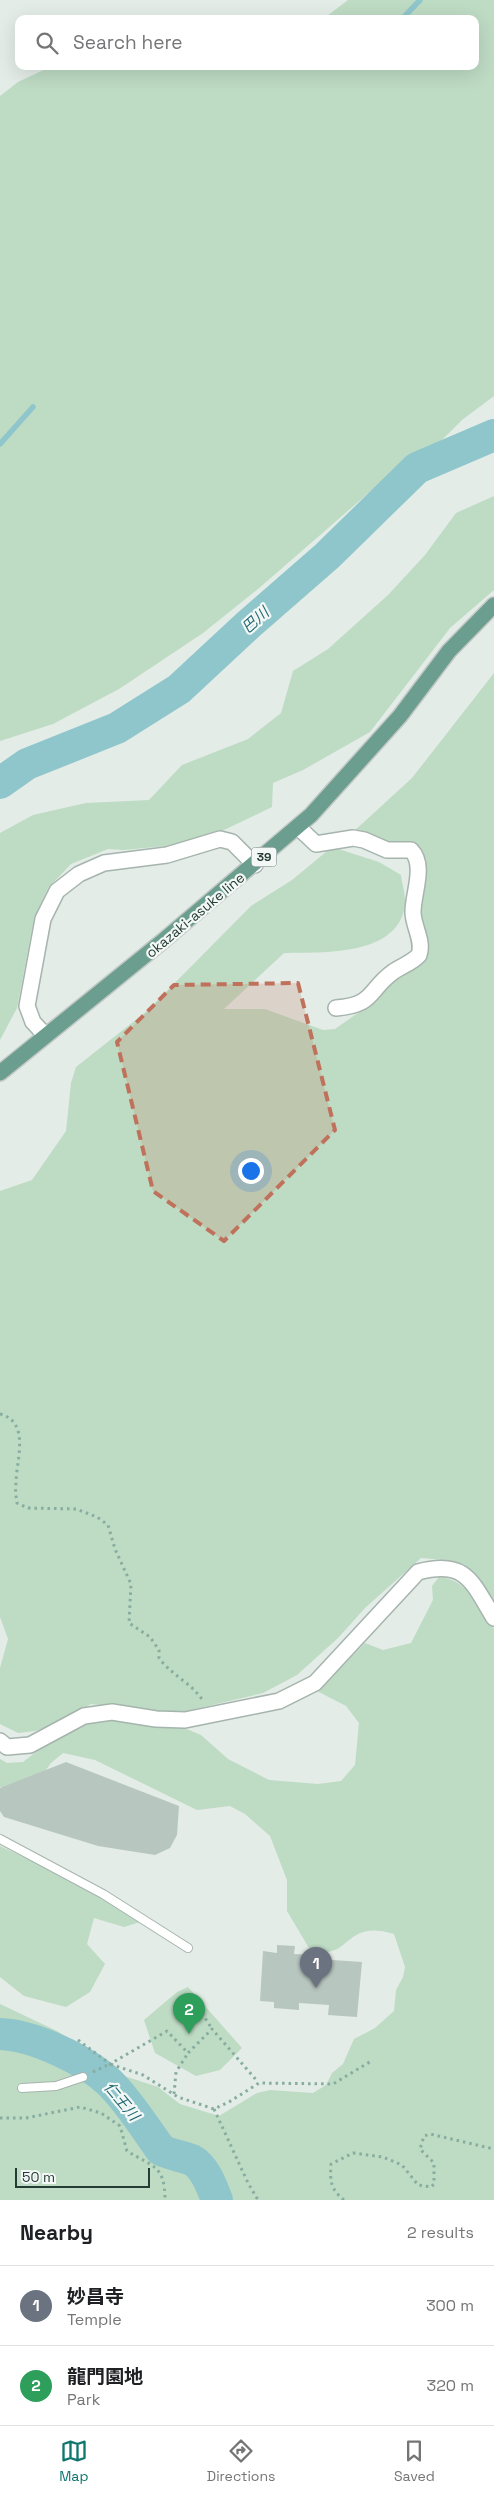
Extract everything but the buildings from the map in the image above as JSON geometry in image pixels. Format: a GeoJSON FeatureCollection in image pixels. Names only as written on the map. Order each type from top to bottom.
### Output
{"type":"FeatureCollection","features":[{"type":"Feature","properties":{"kind":"main road","name":"okazaki-asuke line"},"geometry":{"type":"LineString","coordinates":[[0,1073],[255,865],[311,815],[400,716],[448,651],[494,605]]}},
{"type":"Feature","properties":{"kind":"street"},"geometry":{"type":"LineString","coordinates":[[298,827],[316,844],[353,838],[364,840],[387,850],[411,850],[418,861],[413,912],[420,943],[419,955],[392,972],[367,1000],[351,1007],[336,1008]]}},
{"type":"Feature","properties":{"kind":"street"},"geometry":{"type":"LineString","coordinates":[[45,1036],[32,1022],[27,1006],[43,919],[57,891],[79,874],[104,863],[168,855],[220,839],[232,842],[255,865]]}},
{"type":"Feature","properties":{"kind":"street"},"geometry":{"type":"LineString","coordinates":[[0,1741],[6,1747],[30,1745],[84,1716],[112,1712],[156,1719],[185,1720],[279,1701],[315,1683],[418,1572],[435,1567],[455,1570],[469,1578],[494,1618]]}},
{"type":"Feature","properties":{"kind":"lane"},"geometry":{"type":"LineString","coordinates":[[0,1839],[103,1894],[188,1948]]}},
{"type":"Feature","properties":{"kind":"lane"},"geometry":{"type":"LineString","coordinates":[[22,2088],[56,2086],[83,2077]]}},
{"type":"Feature","properties":{"kind":"path"},"geometry":{"type":"LineString","coordinates":[[0,1414],[6,1416],[17,1427],[20,1438],[16,1483],[17,1503],[28,1508],[76,1508],[97,1517],[108,1525],[115,1549],[131,1584],[129,1623],[150,1637],[160,1650],[159,1658],[168,1670],[199,1694],[212,1715]]}},
{"type":"Feature","properties":{"kind":"path"},"geometry":{"type":"LineString","coordinates":[[202,2013],[212,2029],[259,2083]]}},
{"type":"Feature","properties":{"kind":"path"},"geometry":{"type":"LineString","coordinates":[[174,2094],[176,2072],[188,2053],[212,2029]]}},
{"type":"Feature","properties":{"kind":"path"},"geometry":{"type":"LineString","coordinates":[[105,2067],[167,2030],[188,2053]]}},
{"type":"Feature","properties":{"kind":"path"},"geometry":{"type":"LineString","coordinates":[[78,2040],[110,2064],[143,2075],[174,2094],[214,2109],[248,2183],[258,2200]]}},
{"type":"Feature","properties":{"kind":"path"},"geometry":{"type":"LineString","coordinates":[[214,2109],[259,2083],[333,2084],[373,2060]]}},
{"type":"Feature","properties":{"kind":"path"},"geometry":{"type":"LineString","coordinates":[[0,2118],[26,2118],[80,2107],[101,2113],[120,2126],[127,2151],[157,2167],[165,2184],[165,2200]]}},
{"type":"Feature","properties":{"kind":"path"},"geometry":{"type":"LineString","coordinates":[[344,2200],[334,2192],[329,2182],[331,2164],[353,2153],[382,2157],[402,2165],[418,2185],[430,2187],[434,2184],[434,2163],[420,2150],[424,2136],[430,2134],[494,2149]]}},
{"type":"Feature","properties":{"kind":"highlighted area"},"geometry":{"type":"Polygon","coordinates":[[[298,983],[335,1130],[224,1241],[153,1191],[117,1042],[174,985],[298,983]]]}},
{"type":"Feature","properties":{"kind":"green space"},"geometry":{"type":"Polygon","coordinates":[[[348,0],[494,0],[494,396],[462,420],[435,447],[388,476],[258,589],[203,633],[119,689],[53,724],[0,741],[0,96],[18,82],[44,70],[479,70],[479,15],[328,15],[348,0]]]}},
{"type":"Feature","properties":{"kind":"green space"},"geometry":{"type":"Polygon","coordinates":[[[494,496],[494,590],[450,628],[370,732],[303,770],[273,783],[272,807],[224,830],[175,845],[124,850],[108,849],[71,864],[48,888],[34,918],[17,1008],[0,1040],[0,833],[33,815],[86,803],[149,800],[182,765],[248,739],[281,713],[293,671],[328,649],[388,595],[425,555],[456,513],[494,496]]]}},
{"type":"Feature","properties":{"kind":"green space"},"geometry":{"type":"Polygon","coordinates":[[[494,673],[494,1604],[473,1572],[466,1567],[449,1561],[421,1558],[365,1608],[338,1638],[297,1675],[263,1693],[182,1712],[161,1713],[91,1704],[59,1723],[35,1731],[18,1733],[0,1724],[0,1668],[8,1639],[0,1617],[0,1191],[32,1180],[66,1131],[71,1083],[76,1067],[147,1011],[251,906],[292,880],[332,847],[379,862],[401,875],[405,905],[399,922],[388,934],[374,943],[356,948],[337,951],[284,953],[224,1009],[265,1009],[323,1030],[335,1029],[375,1001],[388,983],[418,966],[424,953],[419,918],[422,864],[394,845],[352,833],[412,778],[494,673]]]}},
{"type":"Feature","properties":{"kind":"green space"},"geometry":{"type":"Polygon","coordinates":[[[439,1577],[458,1583],[465,1589],[494,1629],[494,2200],[0,2200],[0,2004],[57,2031],[118,2074],[158,2087],[180,2104],[219,2116],[257,2093],[270,2090],[313,2093],[326,2085],[332,2073],[343,2064],[354,2039],[375,2028],[394,2011],[396,1990],[403,1977],[405,1967],[394,1934],[379,1931],[368,1931],[359,1934],[333,1951],[323,1952],[309,1948],[287,1911],[287,1880],[270,1836],[245,1814],[230,1806],[197,1810],[95,1760],[63,1753],[51,1763],[42,1775],[6,1788],[0,1787],[0,1759],[7,1763],[23,1762],[58,1735],[82,1724],[113,1718],[158,1727],[184,1728],[201,1735],[228,1759],[269,1780],[318,1784],[341,1781],[355,1765],[359,1723],[346,1706],[317,1691],[365,1643],[383,1650],[411,1643],[433,1600],[432,1586],[439,1577]]]}},
{"type":"Feature","properties":{"kind":"green space"},"geometry":{"type":"Polygon","coordinates":[[[0,1846],[69,1879],[143,1921],[124,1927],[94,1918],[87,1944],[105,1964],[90,1992],[66,2007],[24,1996],[0,1977],[0,1846]]]}},
{"type":"Feature","properties":{"kind":"green space"},"geometry":{"type":"Polygon","coordinates":[[[188,1987],[242,2048],[220,2070],[196,2076],[155,2053],[144,2020],[177,1992],[188,1987]]]}},
{"type":"Feature","properties":{"kind":"waterway"},"geometry":{"type":"LineString","coordinates":[[406,15],[420,0]]}},
{"type":"Feature","properties":{"kind":"waterway"},"geometry":{"type":"LineString","coordinates":[[0,444],[33,407]]}},
{"type":"Feature","properties":{"kind":"waterway","name":"巴川"},"geometry":{"type":"LineString","coordinates":[[0,783],[27,764],[117,728],[179,689],[249,624],[327,556],[417,468],[494,435]]}},
{"type":"Feature","properties":{"kind":"waterway","name":"仁王川"},"geometry":{"type":"LineString","coordinates":[[0,2034],[13,2035],[43,2044],[58,2050],[100,2074],[124,2099],[161,2150],[192,2160],[201,2167],[217,2200]]}},
{"type":"Feature","properties":{"kind":"place","name":"妙昌寺"},"geometry":{"type":"Point","coordinates":[316,1988]}},
{"type":"Feature","properties":{"kind":"place","name":"龍門園地"},"geometry":{"type":"Point","coordinates":[189,2034]}}]}
